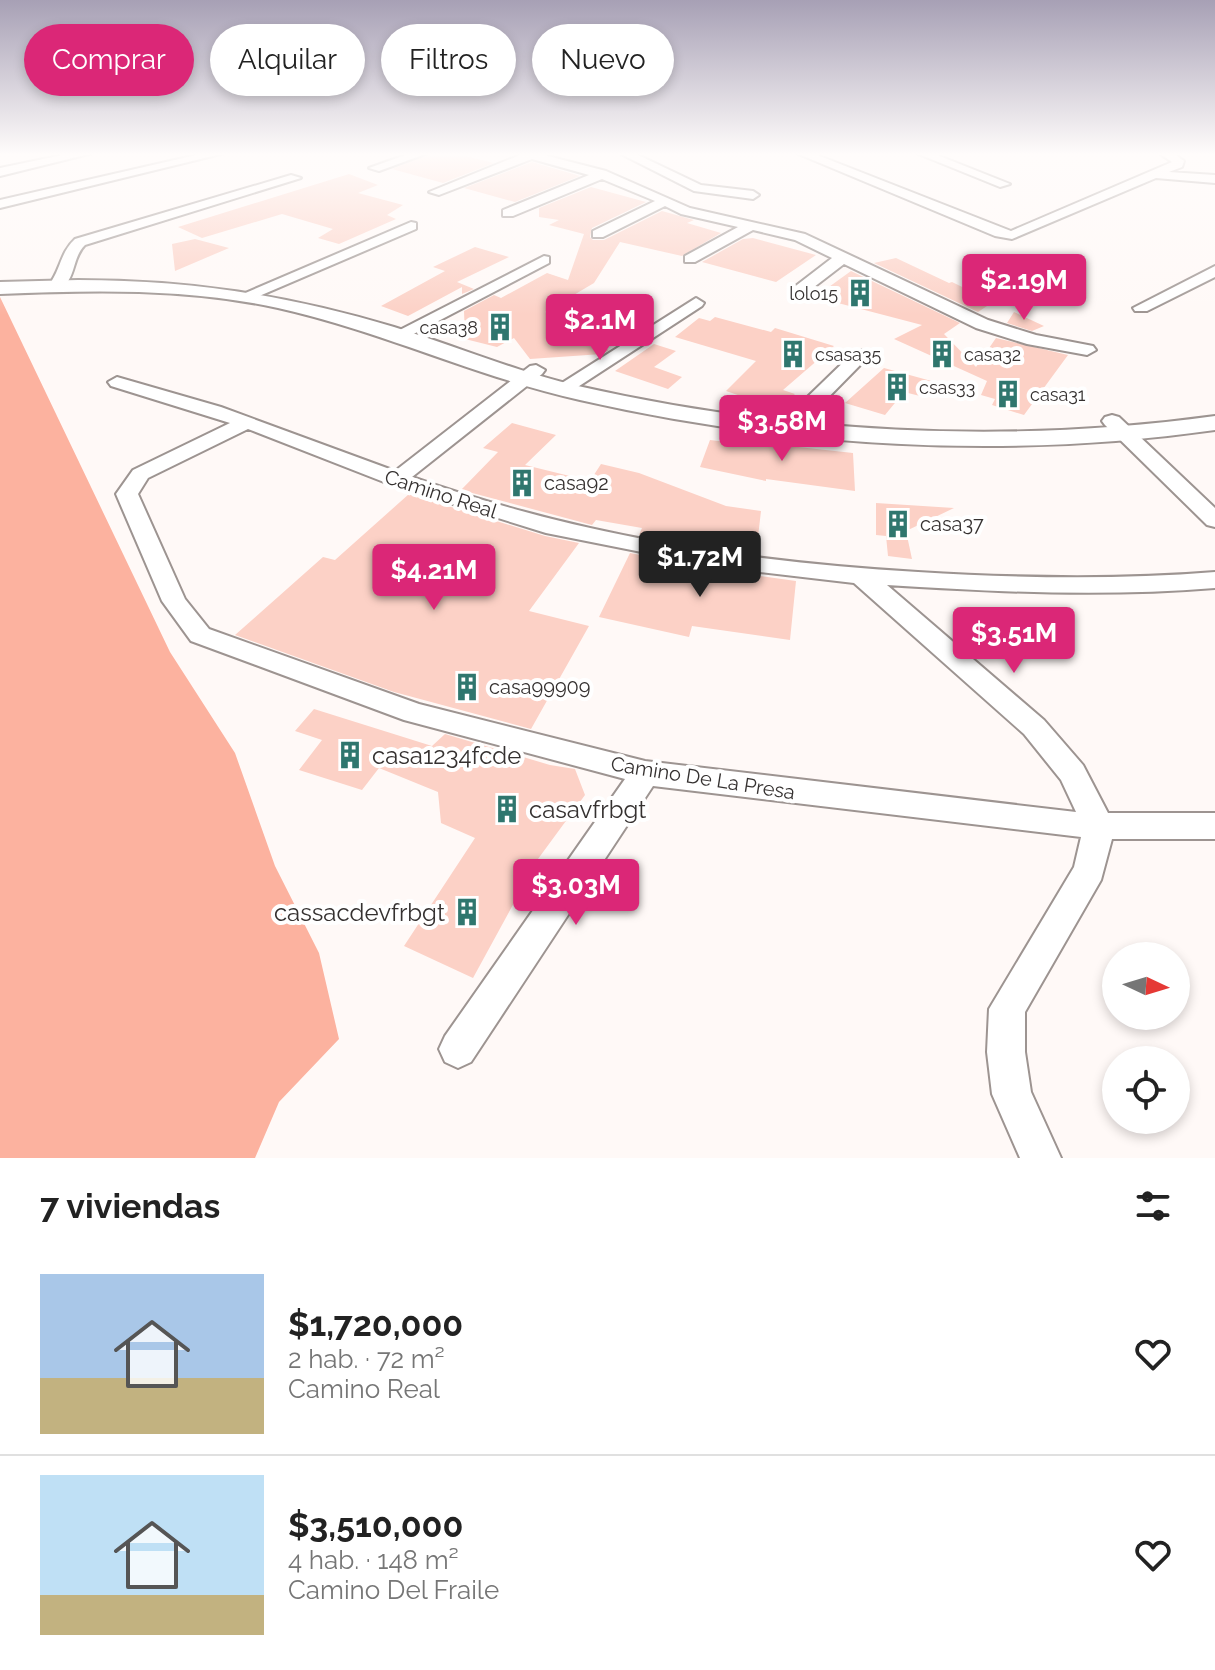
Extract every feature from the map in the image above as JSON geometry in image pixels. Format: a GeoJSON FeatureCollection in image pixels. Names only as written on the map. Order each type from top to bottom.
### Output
{"type":"FeatureCollection","features":[{"type":"Feature","properties":{"kind":"street"},"geometry":{"type":"LineString","coordinates":[[61,280],[69,252],[88,239],[196,207]]}},
{"type":"Feature","properties":{"kind":"street"},"geometry":{"type":"LineString","coordinates":[[508,213],[522,207]]}},
{"type":"Feature","properties":{"kind":"street"},"geometry":{"type":"LineString","coordinates":[[598,234],[654,207]]}},
{"type":"Feature","properties":{"kind":"street"},"geometry":{"type":"LineString","coordinates":[[676,207],[800,237],[1002,332],[1087,350]]}},
{"type":"Feature","properties":{"kind":"street"},"geometry":{"type":"LineString","coordinates":[[936,207],[1012,235],[1079,207]]}},
{"type":"Feature","properties":{"kind":"street"},"geometry":{"type":"LineString","coordinates":[[690,259],[752,225]]}},
{"type":"Feature","properties":{"kind":"street"},"geometry":{"type":"LineString","coordinates":[[250,294],[411,226]]}},
{"type":"Feature","properties":{"kind":"street"},"geometry":{"type":"LineString","coordinates":[[799,291],[843,257]]}},
{"type":"Feature","properties":{"kind":"street"},"geometry":{"type":"LineString","coordinates":[[405,331],[544,260]]}},
{"type":"Feature","properties":{"kind":"street"},"geometry":{"type":"LineString","coordinates":[[1141,308],[1215,271]]}},
{"type":"Feature","properties":{"kind":"street"},"geometry":{"type":"LineString","coordinates":[[0,275],[250,294],[405,331],[530,375],[729,422],[799,423],[1029,439],[1118,427],[1215,407]]}},
{"type":"Feature","properties":{"kind":"street"},"geometry":{"type":"LineString","coordinates":[[0,288],[61,280]]}},
{"type":"Feature","properties":{"kind":"street"},"geometry":{"type":"LineString","coordinates":[[568,384],[696,303]]}},
{"type":"Feature","properties":{"kind":"street"},"geometry":{"type":"LineString","coordinates":[[799,423],[861,355]]}},
{"type":"Feature","properties":{"kind":"street"},"geometry":{"type":"LineString","coordinates":[[396,480],[530,375]]}},
{"type":"Feature","properties":{"kind":"street","name":"Camino Real"},"geometry":{"type":"LineString","coordinates":[[117,382],[172,395],[396,480],[502,515],[620,544],[747,565],[862,577],[1057,588],[1215,580]]}},
{"type":"Feature","properties":{"kind":"street","name":"Camino De La Presa"},"geometry":{"type":"LineString","coordinates":[[247,422],[140,474],[129,488],[128,500],[174,601],[200,635],[414,713],[645,773],[865,803],[1099,826],[1215,826]]}},
{"type":"Feature","properties":{"kind":"street"},"geometry":{"type":"LineString","coordinates":[[1118,427],[1215,423]]}},
{"type":"Feature","properties":{"kind":"street"},"geometry":{"type":"LineString","coordinates":[[1118,427],[1215,520]]}},
{"type":"Feature","properties":{"kind":"street"},"geometry":{"type":"LineString","coordinates":[[862,577],[1034,727],[1073,773],[1099,826],[1090,870],[1007,1009],[1006,1052],[1012,1094],[1041,1158]]}},
{"type":"Feature","properties":{"kind":"street"},"geometry":{"type":"LineString","coordinates":[[458,1049],[645,773]]}},
{"type":"Feature","properties":{"kind":"shaded area"},"geometry":{"type":"Polygon","coordinates":[[[0,297],[170,652],[235,753],[275,866],[319,953],[339,1039],[279,1102],[255,1158],[0,1158],[0,297]]]}},
{"type":"Feature","properties":{"kind":"building"},"geometry":{"type":"Polygon","coordinates":[[[242,207],[400,207],[387,215],[396,219],[339,244],[318,238],[333,229],[282,214],[202,238],[178,227],[242,207]]]}},
{"type":"Feature","properties":{"kind":"building"},"geometry":{"type":"Polygon","coordinates":[[[636,207],[592,228],[590,237],[593,240],[604,240],[662,211],[694,220],[687,223],[721,233],[682,256],[620,242],[594,283],[545,312],[558,316],[552,319],[609,350],[602,354],[530,359],[514,338],[497,347],[465,339],[464,311],[494,295],[501,298],[547,273],[568,280],[584,234],[549,225],[559,220],[539,217],[539,208],[636,207]]]}},
{"type":"Feature","properties":{"kind":"building"},"geometry":{"type":"Polygon","coordinates":[[[753,238],[816,255],[776,282],[702,262],[743,239],[753,238]]]}},
{"type":"Feature","properties":{"kind":"building"},"geometry":{"type":"Polygon","coordinates":[[[195,239],[229,248],[175,271],[172,244],[195,239]]]}},
{"type":"Feature","properties":{"kind":"building"},"geometry":{"type":"Polygon","coordinates":[[[475,247],[509,257],[457,282],[474,289],[462,294],[462,287],[408,316],[381,306],[445,271],[433,267],[475,247]]]}},
{"type":"Feature","properties":{"kind":"building"},"geometry":{"type":"Polygon","coordinates":[[[896,258],[993,302],[978,312],[874,263],[896,258]]]}},
{"type":"Feature","properties":{"kind":"building"},"geometry":{"type":"Polygon","coordinates":[[[851,271],[960,323],[944,334],[976,367],[996,338],[1068,355],[1024,415],[992,405],[995,399],[981,395],[987,381],[894,339],[922,325],[815,297],[851,271]]]}},
{"type":"Feature","properties":{"kind":"building"},"geometry":{"type":"Polygon","coordinates":[[[1014,312],[1044,326],[1032,331],[1007,323],[1014,312]]]}},
{"type":"Feature","properties":{"kind":"building"},"geometry":{"type":"Polygon","coordinates":[[[715,317],[771,332],[775,328],[834,346],[783,390],[795,394],[779,409],[726,391],[756,361],[675,337],[699,318],[710,321],[715,317]]]}},
{"type":"Feature","properties":{"kind":"building"},"geometry":{"type":"Polygon","coordinates":[[[654,344],[676,351],[654,367],[682,377],[668,389],[615,371],[654,344]]]}},
{"type":"Feature","properties":{"kind":"building","name":"csas33"},"geometry":{"type":"Polygon","coordinates":[[[884,368],[935,382],[924,397],[904,392],[885,415],[845,403],[884,368]]]}},
{"type":"Feature","properties":{"kind":"building"},"geometry":{"type":"Polygon","coordinates":[[[512,423],[556,435],[525,465],[590,481],[601,464],[639,473],[726,506],[761,511],[756,554],[639,535],[642,528],[596,520],[592,525],[461,490],[498,452],[483,448],[512,423]]]}},
{"type":"Feature","properties":{"kind":"building"},"geometry":{"type":"Polygon","coordinates":[[[747,435],[771,438],[771,444],[853,453],[855,491],[766,481],[700,467],[710,440],[743,444],[747,435]]]}},
{"type":"Feature","properties":{"kind":"building","name":"casa99909"},"geometry":{"type":"Polygon","coordinates":[[[409,494],[545,536],[579,543],[529,611],[589,626],[531,729],[394,692],[235,635],[323,557],[335,560],[409,494]]]}},
{"type":"Feature","properties":{"kind":"building","name":"casa37"},"geometry":{"type":"Polygon","coordinates":[[[876,503],[954,508],[906,531],[912,559],[888,556],[886,536],[876,535],[876,503]]]}},
{"type":"Feature","properties":{"kind":"building"},"geometry":{"type":"Polygon","coordinates":[[[630,553],[716,570],[796,581],[790,640],[692,626],[689,637],[599,617],[630,553]]]}},
{"type":"Feature","properties":{"kind":"building"},"geometry":{"type":"Polygon","coordinates":[[[314,709],[432,746],[445,734],[550,765],[575,769],[585,795],[524,878],[527,879],[473,978],[404,946],[475,838],[441,823],[438,792],[379,768],[362,790],[299,770],[322,740],[295,731],[314,709]]]}},
{"type":"Feature","properties":{"kind":"place","name":"lolo15"},"geometry":{"type":"Point","coordinates":[860,293]}},
{"type":"Feature","properties":{"kind":"place","name":"casa38"},"geometry":{"type":"Point","coordinates":[500,327]}},
{"type":"Feature","properties":{"kind":"place","name":"csasa35"},"geometry":{"type":"Point","coordinates":[793,354]}},
{"type":"Feature","properties":{"kind":"place","name":"casa32"},"geometry":{"type":"Point","coordinates":[942,354]}},
{"type":"Feature","properties":{"kind":"place","name":"csas33"},"geometry":{"type":"Point","coordinates":[897,387]}},
{"type":"Feature","properties":{"kind":"place","name":"casa31"},"geometry":{"type":"Point","coordinates":[1008,394]}},
{"type":"Feature","properties":{"kind":"place","name":"casa92"},"geometry":{"type":"Point","coordinates":[522,483]}},
{"type":"Feature","properties":{"kind":"place","name":"casa37"},"geometry":{"type":"Point","coordinates":[898,524]}},
{"type":"Feature","properties":{"kind":"place","name":"casa99909"},"geometry":{"type":"Point","coordinates":[467,687]}},
{"type":"Feature","properties":{"kind":"place","name":"casa1234fcde"},"geometry":{"type":"Point","coordinates":[350,755]}},
{"type":"Feature","properties":{"kind":"place","name":"casavfrbgt"},"geometry":{"type":"Point","coordinates":[507,809]}},
{"type":"Feature","properties":{"kind":"place","name":"cassacdevfrbgt"},"geometry":{"type":"Point","coordinates":[467,912]}}]}
